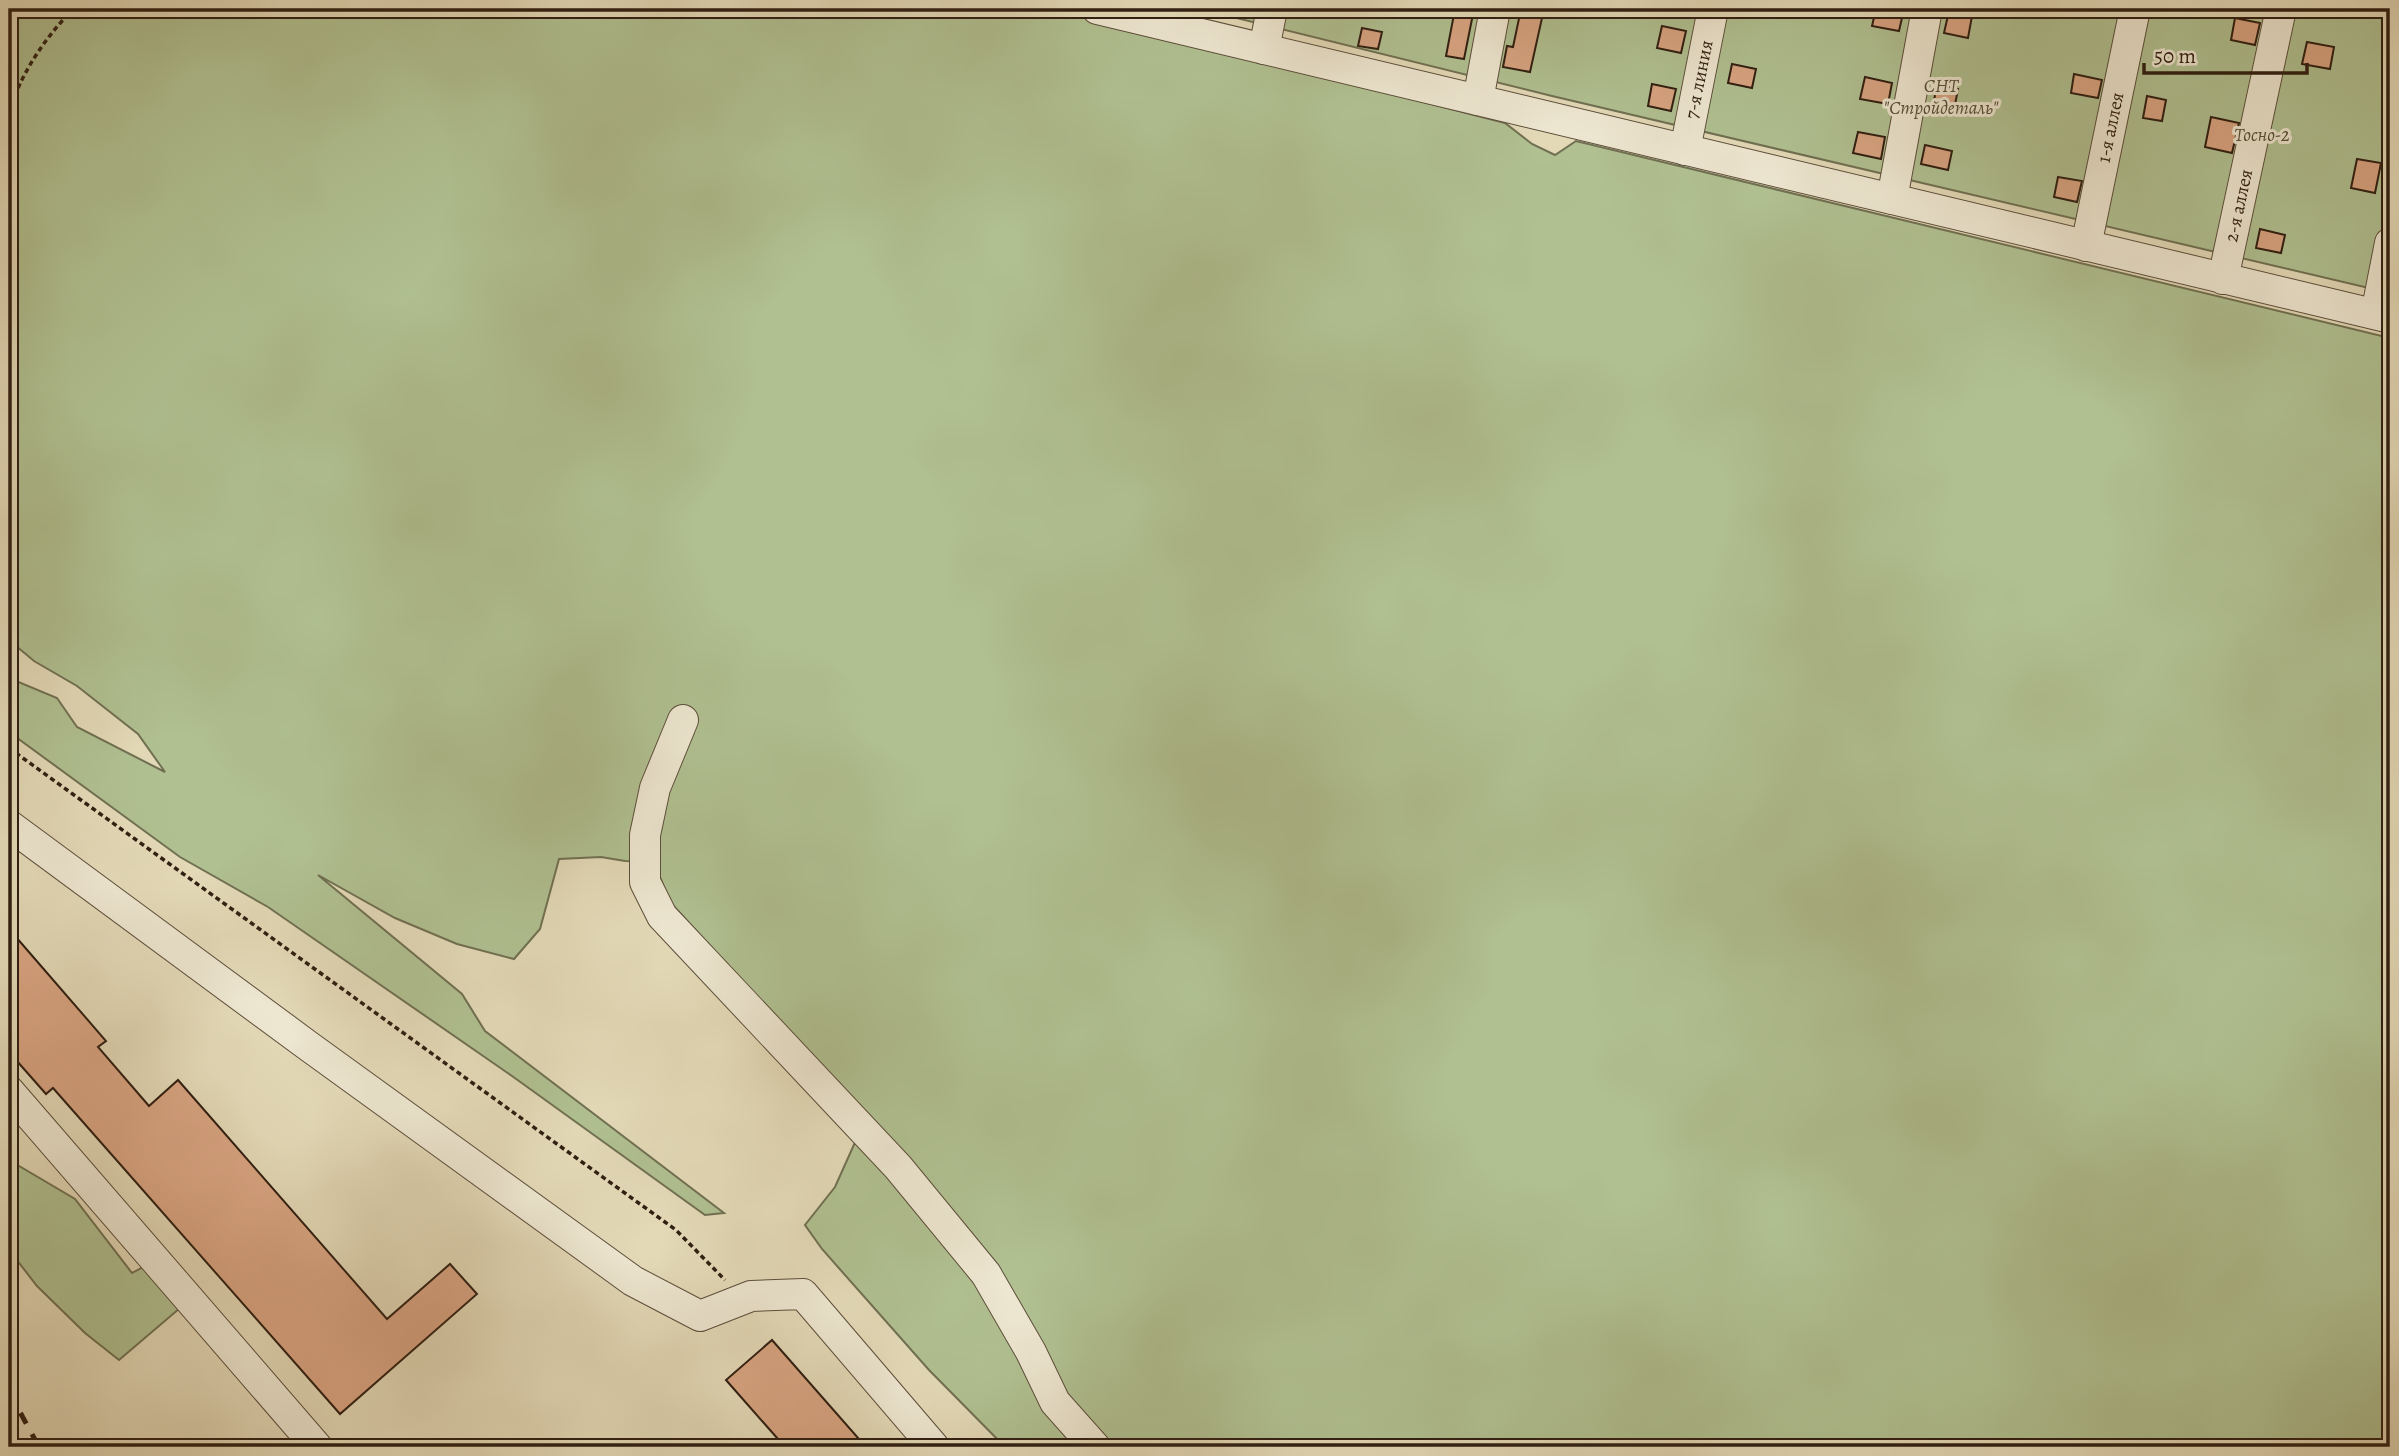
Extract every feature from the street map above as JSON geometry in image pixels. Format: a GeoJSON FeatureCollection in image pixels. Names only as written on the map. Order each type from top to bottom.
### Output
{"type":"FeatureCollection","features":[{"type":"Feature","properties":{"kind":"street"},"geometry":{"type":"LineString","coordinates":[[1097,9],[2383,316],[2390,243]]}},
{"type":"Feature","properties":{"kind":"street"},"geometry":{"type":"LineString","coordinates":[[1264,49],[1272,9]]}},
{"type":"Feature","properties":{"kind":"street"},"geometry":{"type":"LineString","coordinates":[[1478,100],[1495,9]]}},
{"type":"Feature","properties":{"kind":"street","name":"7-я линия"},"geometry":{"type":"LineString","coordinates":[[1685,150],[1713,9]]}},
{"type":"Feature","properties":{"kind":"street"},"geometry":{"type":"LineString","coordinates":[[1892,199],[1927,9]]}},
{"type":"Feature","properties":{"kind":"street","name":"1-я аллея"},"geometry":{"type":"LineString","coordinates":[[2086,246],[2135,9]]}},
{"type":"Feature","properties":{"kind":"street","name":"2-я аллея"},"geometry":{"type":"LineString","coordinates":[[2223,279],[2281,9]]}},
{"type":"Feature","properties":{"kind":"street"},"geometry":{"type":"LineString","coordinates":[[683,719],[655,788],[645,835],[645,882],[662,916],[898,1167],[986,1274],[1031,1352],[1055,1402],[1095,1447]]}},
{"type":"Feature","properties":{"kind":"street"},"geometry":{"type":"LineString","coordinates":[[9,825],[633,1281],[700,1316],[751,1296],[803,1294],[934,1447]]}},
{"type":"Feature","properties":{"kind":"street"},"geometry":{"type":"LineString","coordinates":[[9,1091],[317,1447]]}},
{"type":"Feature","properties":{"kind":"path"},"geometry":{"type":"LineString","coordinates":[[9,112],[16,91],[50,32],[73,9]]}},
{"type":"Feature","properties":{"kind":"path"},"geometry":{"type":"LineString","coordinates":[[9,748],[676,1230],[744,1298]]}},
{"type":"Feature","properties":{"kind":"green space"},"geometry":{"type":"Polygon","coordinates":[[[9,9],[1064,9],[1505,123],[1532,144],[1555,155],[1576,141],[2390,338],[2390,1447],[1005,1447],[929,1370],[822,1249],[805,1225],[835,1187],[866,1118],[670,902],[654,862],[601,857],[559,859],[540,929],[514,959],[457,944],[395,918],[318,875],[462,994],[485,1031],[724,1213],[705,1215],[512,1076],[268,907],[180,857],[9,732],[9,678],[57,698],[77,727],[165,772],[138,734],[77,686],[34,661],[9,640],[9,9]]]}},
{"type":"Feature","properties":{"kind":"green space","name":"Тосно-2"},"geometry":{"type":"Polygon","coordinates":[[[1200,9],[2390,9],[2390,293],[1552,96],[1200,9]]]}},
{"type":"Feature","properties":{"kind":"green space"},"geometry":{"type":"Polygon","coordinates":[[[9,1160],[75,1199],[132,1273],[160,1258],[193,1297],[119,1360],[85,1333],[37,1286],[9,1250],[9,1160]]]}},
{"type":"Feature","properties":{"kind":"building"},"geometry":{"type":"Polygon","coordinates":[[[1455,9],[1474,9],[1464,59],[1446,56],[1455,9]]]}},
{"type":"Feature","properties":{"kind":"building"},"geometry":{"type":"Polygon","coordinates":[[[1521,9],[1544,9],[1530,72],[1503,67],[1507,46],[1513,47],[1521,9]]]}},
{"type":"Feature","properties":{"kind":"building"},"geometry":{"type":"Polygon","coordinates":[[[1876,9],[1904,9],[1899,31],[1872,26],[1876,9]]]}},
{"type":"Feature","properties":{"kind":"building"},"geometry":{"type":"Polygon","coordinates":[[[1949,11],[1972,16],[1968,38],[1944,33],[1949,11]]]}},
{"type":"Feature","properties":{"kind":"building"},"geometry":{"type":"Polygon","coordinates":[[[2235,18],[2260,23],[2255,45],[2231,40],[2235,18]]]}},
{"type":"Feature","properties":{"kind":"building"},"geometry":{"type":"Polygon","coordinates":[[[1662,26],[1686,31],[1681,53],[1657,48],[1662,26]]]}},
{"type":"Feature","properties":{"kind":"building"},"geometry":{"type":"Polygon","coordinates":[[[1362,28],[1382,32],[1378,49],[1358,46],[1362,28]]]}},
{"type":"Feature","properties":{"kind":"building"},"geometry":{"type":"Polygon","coordinates":[[[2307,42],[2334,47],[2330,69],[2302,64],[2307,42]]]}},
{"type":"Feature","properties":{"kind":"building"},"geometry":{"type":"Polygon","coordinates":[[[1732,64],[1756,69],[1752,88],[1728,83],[1732,64]]]}},
{"type":"Feature","properties":{"kind":"building"},"geometry":{"type":"Polygon","coordinates":[[[2074,74],[2102,80],[2098,98],[2071,93],[2074,74]]]}},
{"type":"Feature","properties":{"kind":"building"},"geometry":{"type":"Polygon","coordinates":[[[1865,77],[1892,83],[1888,104],[1860,99],[1865,77]]]}},
{"type":"Feature","properties":{"kind":"building"},"geometry":{"type":"Polygon","coordinates":[[[1652,84],[1676,89],[1671,111],[1648,106],[1652,84]]]}},
{"type":"Feature","properties":{"kind":"building"},"geometry":{"type":"Polygon","coordinates":[[[1937,85],[1958,89],[1954,110],[1933,106],[1937,85]]]}},
{"type":"Feature","properties":{"kind":"building"},"geometry":{"type":"Polygon","coordinates":[[[2147,96],[2166,100],[2162,121],[2143,118],[2147,96]]]}},
{"type":"Feature","properties":{"kind":"building"},"geometry":{"type":"Polygon","coordinates":[[[2211,117],[2239,123],[2232,153],[2205,147],[2211,117]]]}},
{"type":"Feature","properties":{"kind":"building"},"geometry":{"type":"Polygon","coordinates":[[[1858,132],[1885,137],[1881,159],[1853,153],[1858,132]]]}},
{"type":"Feature","properties":{"kind":"building"},"geometry":{"type":"Polygon","coordinates":[[[1925,145],[1952,151],[1948,170],[1921,164],[1925,145]]]}},
{"type":"Feature","properties":{"kind":"building"},"geometry":{"type":"Polygon","coordinates":[[[2357,159],[2381,163],[2375,193],[2351,188],[2357,159]]]}},
{"type":"Feature","properties":{"kind":"building"},"geometry":{"type":"Polygon","coordinates":[[[2058,177],[2082,181],[2077,202],[2054,197],[2058,177]]]}},
{"type":"Feature","properties":{"kind":"building"},"geometry":{"type":"Polygon","coordinates":[[[2260,229],[2285,235],[2281,253],[2256,248],[2260,229]]]}},
{"type":"Feature","properties":{"kind":"building"},"geometry":{"type":"Polygon","coordinates":[[[9,929],[106,1041],[98,1047],[149,1106],[178,1080],[387,1319],[450,1264],[477,1294],[340,1414],[53,1088],[46,1094],[9,1052],[9,929]]]}},
{"type":"Feature","properties":{"kind":"building"},"geometry":{"type":"Polygon","coordinates":[[[772,1340],[866,1447],[785,1447],[726,1380],[772,1340]]]}},
{"type":"Feature","properties":{"kind":"railway"},"geometry":{"type":"LineString","coordinates":[[9,1392],[39,1447]]}},
{"type":"Feature","properties":{"kind":"park label","name":"СНТ \"Стройдеталь\""},"geometry":{"type":"Point","coordinates":[1941,97]}}]}
